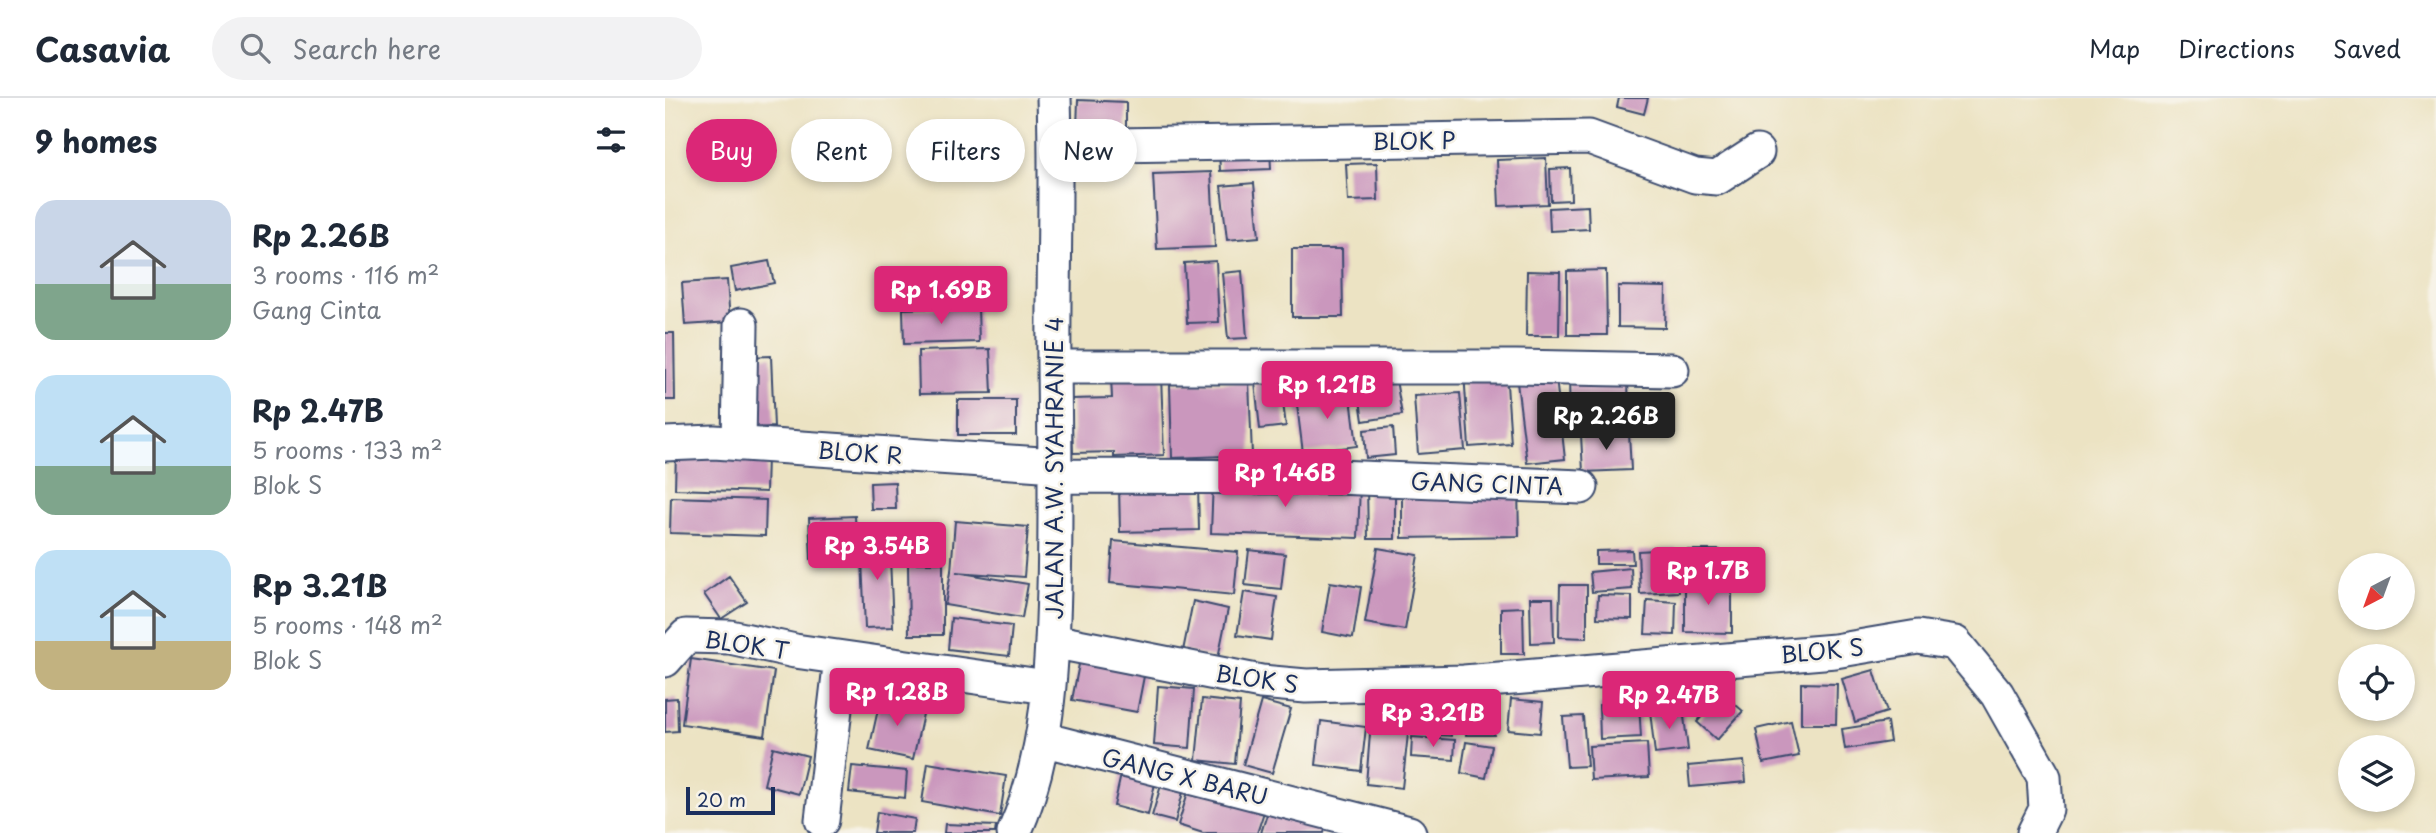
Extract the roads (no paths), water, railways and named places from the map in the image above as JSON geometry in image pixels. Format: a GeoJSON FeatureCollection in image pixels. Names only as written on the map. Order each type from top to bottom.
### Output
{"type":"FeatureCollection","features":[{"type":"Feature","properties":{"kind":"street","name":"JALAN A.W. SYAHRANIE 4"},"geometry":{"type":"LineString","coordinates":[[1054,98],[1054,119]]}},
{"type":"Feature","properties":{"kind":"street","name":"BLOK P"},"geometry":{"type":"LineString","coordinates":[[1137,145],[1589,137],[1695,176],[1717,178],[1757,152]]}},
{"type":"Feature","properties":{"kind":"street","name":"JALAN A.W. SYAHRANIE 4"},"geometry":{"type":"LineString","coordinates":[[1014,833],[1022,815],[1042,739],[1052,641],[1056,471],[1055,182]]}},
{"type":"Feature","properties":{"kind":"street"},"geometry":{"type":"LineString","coordinates":[[739,444],[741,325]]}},
{"type":"Feature","properties":{"kind":"street"},"geometry":{"type":"LineString","coordinates":[[1054,367],[1516,367],[1672,370]]}},
{"type":"Feature","properties":{"kind":"street","name":"BLOK R"},"geometry":{"type":"LineString","coordinates":[[665,444],[714,442],[1056,471]]}},
{"type":"Feature","properties":{"kind":"street","name":"GANG CINTA"},"geometry":{"type":"LineString","coordinates":[[1056,471],[1336,477],[1581,487]]}},
{"type":"Feature","properties":{"kind":"street","name":"BLOK T"},"geometry":{"type":"LineString","coordinates":[[672,642],[730,637],[795,652],[1047,687]]}},
{"type":"Feature","properties":{"kind":"street","name":"BLOK S"},"geometry":{"type":"LineString","coordinates":[[1052,641],[1261,682],[1306,686],[1464,682],[1835,651],[1918,637],[1955,643],[1997,694],[2044,777],[2046,809],[2034,833]]}},
{"type":"Feature","properties":{"kind":"street"},"geometry":{"type":"LineString","coordinates":[[822,820],[841,658]]}},
{"type":"Feature","properties":{"kind":"street","name":"GANG X BARU"},"geometry":{"type":"LineString","coordinates":[[1042,739],[1409,833]]}}]}
